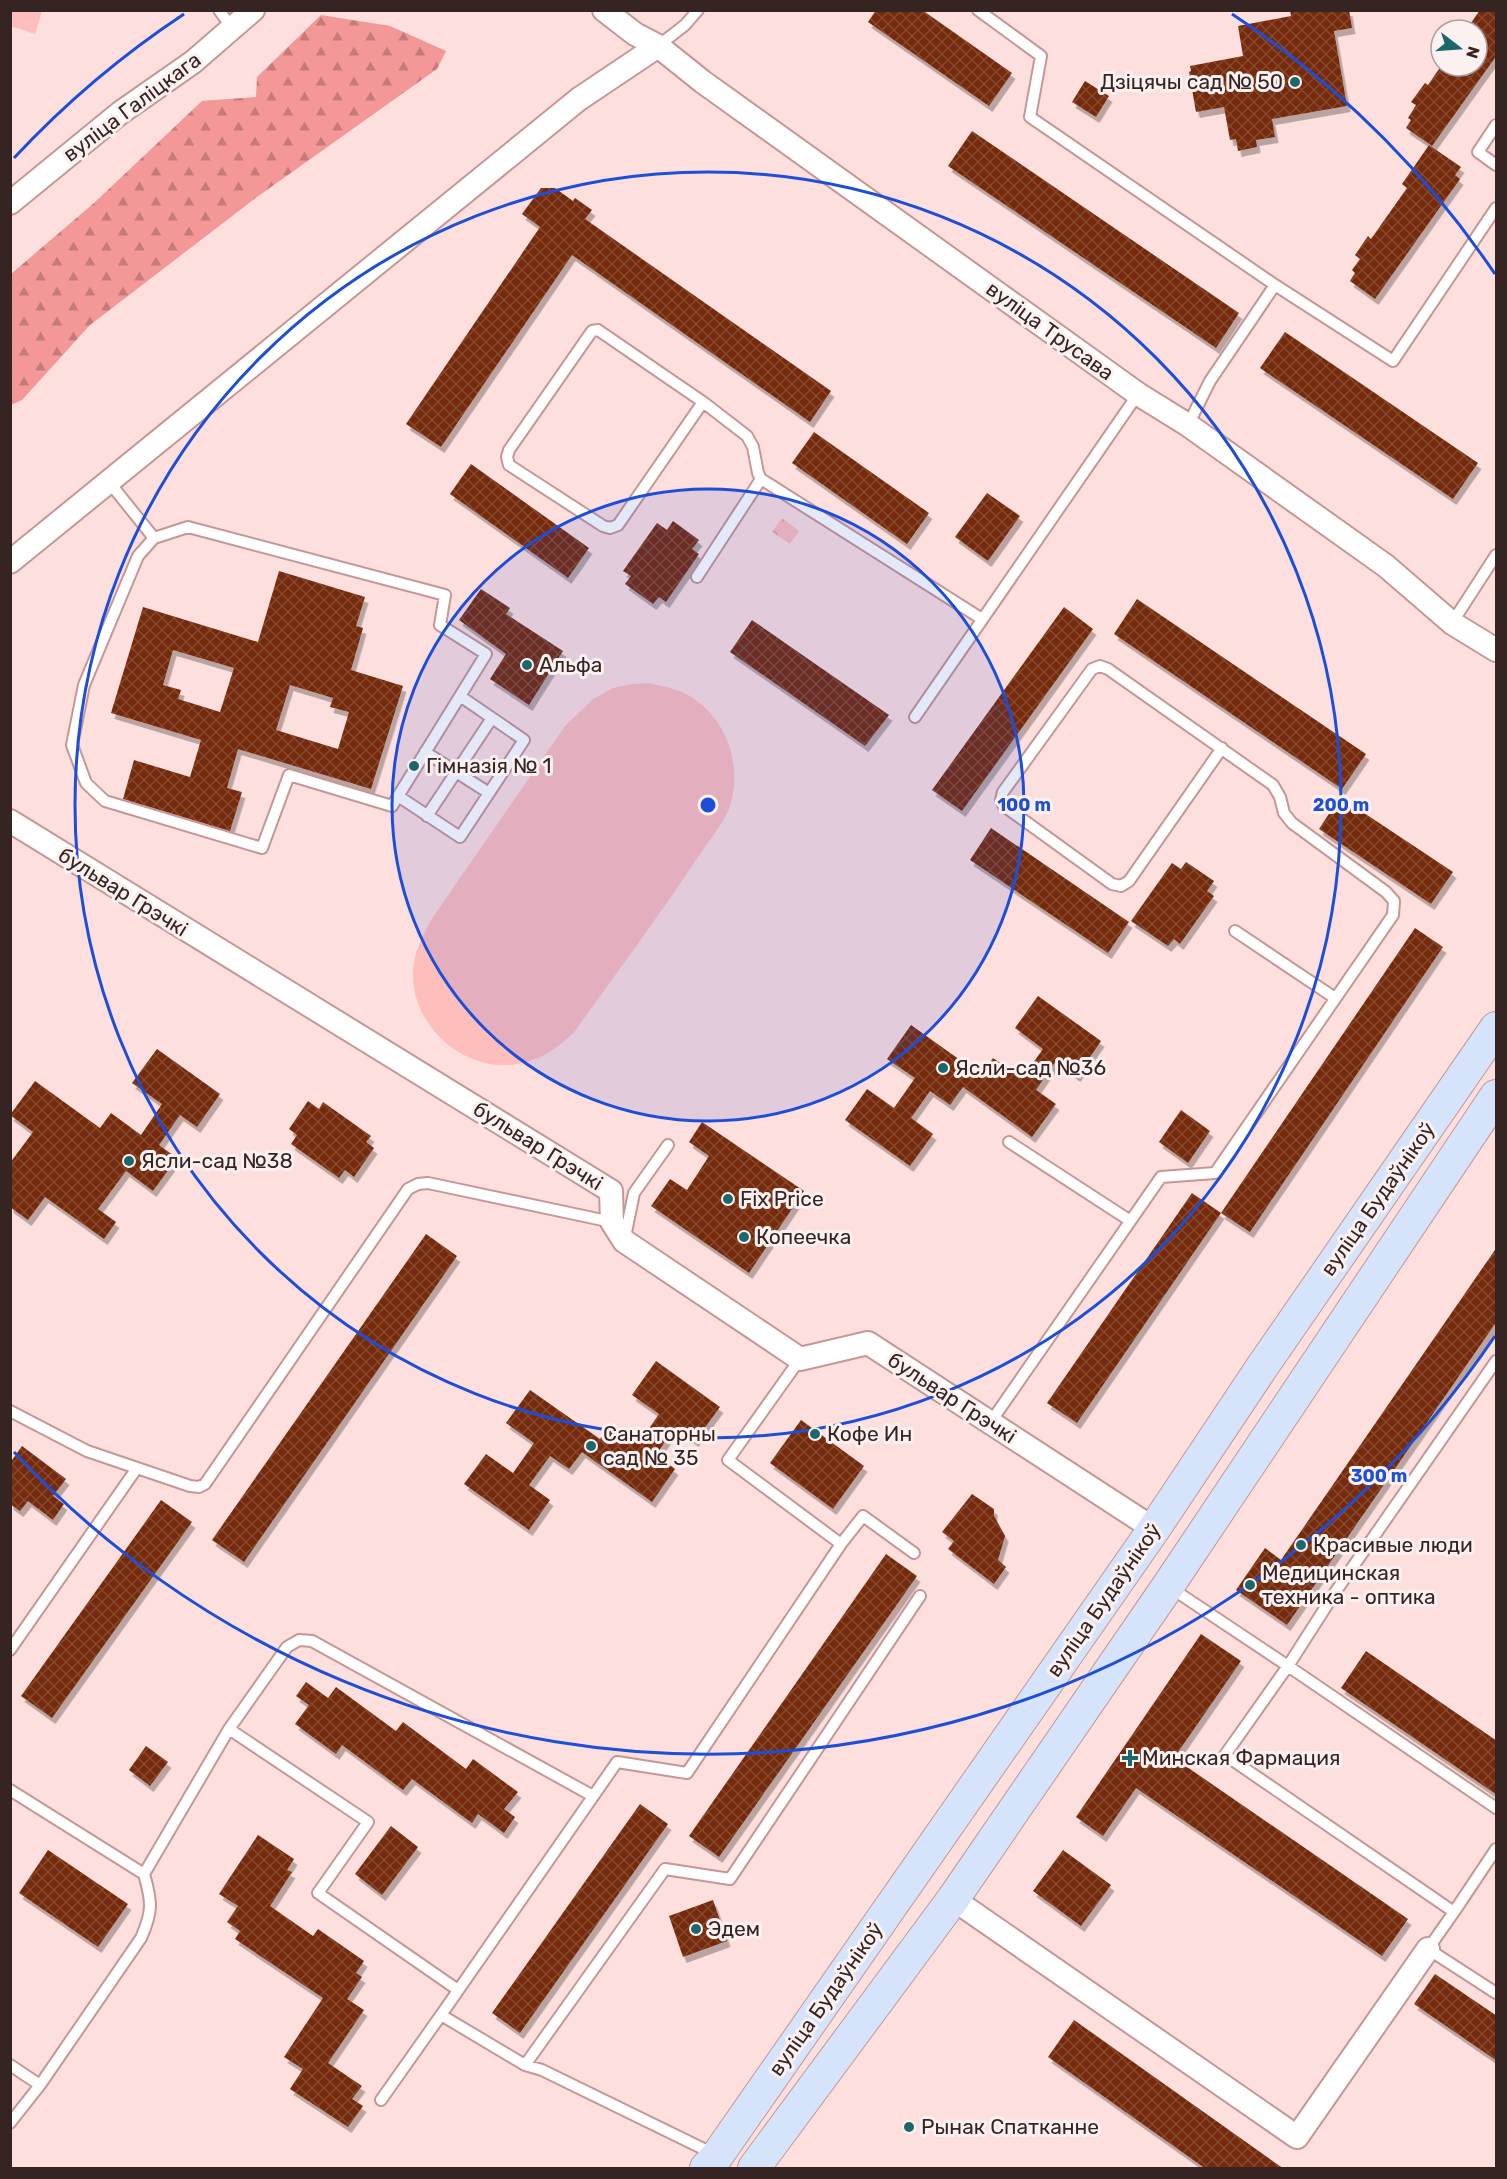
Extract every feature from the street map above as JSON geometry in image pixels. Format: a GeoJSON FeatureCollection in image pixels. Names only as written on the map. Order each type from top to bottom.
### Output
{"type":"FeatureCollection","features":[{"type":"Feature","properties":{"kind":"street","name":"вуліца Галіцкага"},"geometry":{"type":"LineString","coordinates":[[10,203],[120,112],[193,62],[225,20],[253,10]]}},
{"type":"Feature","properties":{"kind":"street","name":"вуліца Трусава"},"geometry":{"type":"LineString","coordinates":[[604,10],[635,34],[658,46],[703,82],[1138,394],[1188,425],[1386,566],[1452,623],[1497,650]]}},
{"type":"Feature","properties":{"kind":"street"},"geometry":{"type":"LineString","coordinates":[[10,562],[579,99],[658,46]]}},
{"type":"Feature","properties":{"kind":"street","name":"бульвар Грэчкі"},"geometry":{"type":"LineString","coordinates":[[10,821],[611,1191],[612,1222],[624,1240],[800,1359],[868,1343],[1154,1529]]}},
{"type":"Feature","properties":{"kind":"street","name":"вуліца Будаўнікоў"},"geometry":{"type":"LineString","coordinates":[[722,2164],[914,1873],[1154,1529],[1262,1367],[1497,1028]]}},
{"type":"Feature","properties":{"kind":"street","name":"вуліца Будаўнікоў"},"geometry":{"type":"LineString","coordinates":[[754,2169],[952,1899],[1168,1586],[1497,1096]]}},
{"type":"Feature","properties":{"kind":"street"},"geometry":{"type":"LineString","coordinates":[[1262,1367],[1297,1391]]}},
{"type":"Feature","properties":{"kind":"street"},"geometry":{"type":"LineString","coordinates":[[914,1873],[1297,2137],[1428,1949]]}},
{"type":"Feature","properties":{"kind":"lane"},"geometry":{"type":"LineString","coordinates":[[658,46],[686,25],[698,10]]}},
{"type":"Feature","properties":{"kind":"lane"},"geometry":{"type":"LineString","coordinates":[[978,10],[1041,56],[1030,117],[1275,285],[1393,361],[1497,208]]}},
{"type":"Feature","properties":{"kind":"lane"},"geometry":{"type":"LineString","coordinates":[[1497,125],[1478,152],[1497,165]]}},
{"type":"Feature","properties":{"kind":"lane"},"geometry":{"type":"LineString","coordinates":[[1188,425],[1210,381],[1275,285]]}},
{"type":"Feature","properties":{"kind":"lane"},"geometry":{"type":"LineString","coordinates":[[704,402],[618,525],[610,528],[603,526],[509,465],[507,457],[509,450],[592,331],[598,330],[704,402],[747,436],[753,447],[761,479],[982,620]]}},
{"type":"Feature","properties":{"kind":"lane"},"geometry":{"type":"LineString","coordinates":[[915,717],[1138,394]]}},
{"type":"Feature","properties":{"kind":"lane"},"geometry":{"type":"LineString","coordinates":[[697,577],[761,479]]}},
{"type":"Feature","properties":{"kind":"lane"},"geometry":{"type":"LineString","coordinates":[[109,482],[154,538]]}},
{"type":"Feature","properties":{"kind":"lane"},"geometry":{"type":"LineString","coordinates":[[188,527],[444,595],[440,626],[486,654],[392,806],[288,775],[262,848],[105,801],[86,783],[72,745],[84,685],[138,556],[154,538],[188,527]]}},
{"type":"Feature","properties":{"kind":"lane"},"geometry":{"type":"LineString","coordinates":[[1452,623],[1497,555]]}},
{"type":"Feature","properties":{"kind":"lane"},"geometry":{"type":"LineString","coordinates":[[990,1423],[1161,1177],[1215,1173],[1393,915],[1394,901],[1386,892],[1292,823],[1284,813],[1281,797],[1273,785],[1222,748],[1108,669],[1100,666],[1092,669],[1003,792],[1001,800],[1004,806],[1112,884],[1121,886],[1129,880],[1222,748]]}},
{"type":"Feature","properties":{"kind":"lane"},"geometry":{"type":"LineString","coordinates":[[398,796],[460,837],[524,740],[460,696]]}},
{"type":"Feature","properties":{"kind":"lane"},"geometry":{"type":"LineString","coordinates":[[427,816],[492,718]]}},
{"type":"Feature","properties":{"kind":"lane"},"geometry":{"type":"LineString","coordinates":[[425,752],[489,792]]}},
{"type":"Feature","properties":{"kind":"lane"},"geometry":{"type":"LineString","coordinates":[[1235,931],[1335,998]]}},
{"type":"Feature","properties":{"kind":"lane"},"geometry":{"type":"LineString","coordinates":[[1009,1142],[1129,1220]]}},
{"type":"Feature","properties":{"kind":"lane"},"geometry":{"type":"LineString","coordinates":[[624,1240],[634,1193],[668,1145]]}},
{"type":"Feature","properties":{"kind":"lane"},"geometry":{"type":"LineString","coordinates":[[10,1411],[87,1451],[190,1486],[199,1487],[205,1484],[408,1189],[418,1184],[428,1184],[612,1222]]}},
{"type":"Feature","properties":{"kind":"lane"},"geometry":{"type":"LineString","coordinates":[[800,1359],[728,1460],[841,1544]]}},
{"type":"Feature","properties":{"kind":"lane"},"geometry":{"type":"LineString","coordinates":[[1454,1912],[1225,1755],[1288,1666],[1336,1591],[1493,1374],[1497,1361]]}},
{"type":"Feature","properties":{"kind":"lane"},"geometry":{"type":"LineString","coordinates":[[10,1650],[137,1468]]}},
{"type":"Feature","properties":{"kind":"lane"},"geometry":{"type":"LineString","coordinates":[[381,2100],[617,1762],[687,1773],[841,1544],[863,1516],[914,1553]]}},
{"type":"Feature","properties":{"kind":"lane"},"geometry":{"type":"LineString","coordinates":[[1168,1586],[1497,1808]]}},
{"type":"Feature","properties":{"kind":"lane"},"geometry":{"type":"LineString","coordinates":[[525,2065],[665,1869],[730,1879],[920,1596]]}},
{"type":"Feature","properties":{"kind":"lane"},"geometry":{"type":"LineString","coordinates":[[144,1874],[229,1729],[287,1647],[299,1640],[312,1641],[593,1796]]}},
{"type":"Feature","properties":{"kind":"lane"},"geometry":{"type":"LineString","coordinates":[[229,1729],[368,1822],[318,1893],[459,1990]]}},
{"type":"Feature","properties":{"kind":"lane"},"geometry":{"type":"LineString","coordinates":[[10,1790],[144,1874],[150,1896],[150,1918],[141,1938],[40,2085],[10,2123]]}},
{"type":"Feature","properties":{"kind":"lane"},"geometry":{"type":"LineString","coordinates":[[1497,1849],[1428,1949],[1497,1994]]}},
{"type":"Feature","properties":{"kind":"lane"},"geometry":{"type":"LineString","coordinates":[[441,2015],[525,2065],[542,2070],[722,2164]]}},
{"type":"Feature","properties":{"kind":"lane"},"geometry":{"type":"LineString","coordinates":[[10,2065],[40,2085]]}},
{"type":"Feature","properties":{"kind":"green space"},"geometry":{"type":"Polygon","coordinates":[[[11,10],[42,11],[35,34],[11,26],[11,10]]]}},
{"type":"Feature","properties":{"kind":"green space"},"geometry":{"type":"Polygon","coordinates":[[[321,15],[390,26],[446,51],[437,69],[257,197],[90,325],[22,400],[11,405],[11,274],[94,203],[202,101],[256,97],[257,77],[321,15]]]}},
{"type":"Feature","properties":{"kind":"green space"},"geometry":{"type":"Polygon","coordinates":[[[782,518],[799,531],[790,544],[772,532],[782,518]]]}},
{"type":"Feature","properties":{"kind":"green space"},"geometry":{"type":"Polygon","coordinates":[[[648,683],[688,695],[702,704],[722,730],[729,744],[734,777],[733,793],[726,816],[575,1031],[546,1054],[526,1062],[505,1065],[484,1063],[465,1056],[433,1030],[422,1012],[415,993],[413,972],[415,957],[423,937],[433,917],[565,726],[593,699],[613,688],[648,683]]]}},
{"type":"Feature","properties":{"kind":"building"},"geometry":{"type":"Polygon","coordinates":[[[876,10],[922,10],[1012,73],[989,106],[868,22],[876,10]]]}},
{"type":"Feature","properties":{"kind":"building","name":"Дзіцячы сад № 50"},"geometry":{"type":"Polygon","coordinates":[[[1290,10],[1349,10],[1352,28],[1334,31],[1347,106],[1272,119],[1275,137],[1256,140],[1257,147],[1238,151],[1236,139],[1230,140],[1224,107],[1196,112],[1190,66],[1243,56],[1238,26],[1291,16],[1290,10]]]}},
{"type":"Feature","properties":{"kind":"building"},"geometry":{"type":"Polygon","coordinates":[[[1480,10],[1497,10],[1497,55],[1489,66],[1489,18],[1474,18],[1480,10]]]}},
{"type":"Feature","properties":{"kind":"building"},"geometry":{"type":"Polygon","coordinates":[[[1433,78],[1481,78],[1432,146],[1406,128],[1411,120],[1408,118],[1416,105],[1411,102],[1425,83],[1428,85],[1433,78]]]}},
{"type":"Feature","properties":{"kind":"building"},"geometry":{"type":"Polygon","coordinates":[[[1085,81],[1109,96],[1096,117],[1072,102],[1085,81]]]}},
{"type":"Feature","properties":{"kind":"building"},"geometry":{"type":"Polygon","coordinates":[[[972,131],[1239,313],[1216,348],[948,166],[972,131]]]}},
{"type":"Feature","properties":{"kind":"building"},"geometry":{"type":"Polygon","coordinates":[[[1429,145],[1461,167],[1455,175],[1460,179],[1375,299],[1350,281],[1355,273],[1352,270],[1360,259],[1355,255],[1368,236],[1371,239],[1407,188],[1402,184],[1429,145]]]}},
{"type":"Feature","properties":{"kind":"building"},"geometry":{"type":"Polygon","coordinates":[[[541,188],[555,188],[573,201],[575,198],[592,210],[585,219],[831,391],[810,422],[572,255],[441,447],[406,424],[540,227],[522,214],[541,188]]]}},
{"type":"Feature","properties":{"kind":"building"},"geometry":{"type":"Polygon","coordinates":[[[1285,332],[1478,463],[1453,499],[1260,368],[1285,332]]]}},
{"type":"Feature","properties":{"kind":"building"},"geometry":{"type":"Polygon","coordinates":[[[814,432],[929,513],[907,544],[792,463],[814,432]]]}},
{"type":"Feature","properties":{"kind":"building"},"geometry":{"type":"Polygon","coordinates":[[[471,464],[589,548],[568,578],[450,494],[471,464]]]}},
{"type":"Feature","properties":{"kind":"building"},"geometry":{"type":"Polygon","coordinates":[[[987,493],[1020,516],[988,561],[955,537],[987,493]]]}},
{"type":"Feature","properties":{"kind":"building"},"geometry":{"type":"Polygon","coordinates":[[[673,521],[699,540],[692,549],[699,554],[666,602],[659,597],[653,604],[625,584],[631,576],[623,571],[657,523],[667,530],[673,521]]]}},
{"type":"Feature","properties":{"kind":"building"},"geometry":{"type":"Polygon","coordinates":[[[279,571],[365,597],[356,626],[363,628],[351,670],[403,686],[371,789],[238,749],[227,788],[242,792],[230,831],[123,799],[134,760],[190,777],[201,740],[111,713],[143,607],[258,642],[279,571]],[[173,650],[163,685],[181,690],[178,699],[220,712],[234,668],[173,650]],[[290,685],[276,730],[338,749],[349,712],[330,707],[333,698],[290,685]]]}},
{"type":"Feature","properties":{"kind":"building"},"geometry":{"type":"Polygon","coordinates":[[[481,589],[510,608],[506,614],[563,651],[529,705],[490,679],[506,654],[459,620],[481,589]]]}},
{"type":"Feature","properties":{"kind":"building"},"geometry":{"type":"Polygon","coordinates":[[[1137,599],[1366,754],[1342,789],[1114,634],[1137,599]]]}},
{"type":"Feature","properties":{"kind":"building"},"geometry":{"type":"Polygon","coordinates":[[[1064,607],[1093,629],[962,811],[932,790],[1064,607]]]}},
{"type":"Feature","properties":{"kind":"building"},"geometry":{"type":"Polygon","coordinates":[[[752,620],[889,715],[865,746],[730,652],[752,620]]]}},
{"type":"Feature","properties":{"kind":"building"},"geometry":{"type":"Polygon","coordinates":[[[1340,797],[1453,872],[1431,904],[1319,829],[1340,797]]]}},
{"type":"Feature","properties":{"kind":"building"},"geometry":{"type":"Polygon","coordinates":[[[991,828],[1129,922],[1108,953],[970,860],[991,828]]]}},
{"type":"Feature","properties":{"kind":"building"},"geometry":{"type":"Polygon","coordinates":[[[1186,862],[1214,881],[1207,891],[1214,896],[1180,944],[1174,939],[1168,946],[1131,921],[1172,863],[1181,869],[1186,862]]]}},
{"type":"Feature","properties":{"kind":"building"},"geometry":{"type":"Polygon","coordinates":[[[1415,928],[1443,947],[1250,1232],[1221,1213],[1415,928]]]}},
{"type":"Feature","properties":{"kind":"building"},"geometry":{"type":"Polygon","coordinates":[[[1038,996],[1101,1041],[1077,1076],[1056,1061],[1036,1090],[1056,1104],[1032,1137],[963,1087],[950,1105],[930,1091],[911,1118],[933,1134],[910,1166],[845,1120],[867,1089],[894,1108],[915,1078],[887,1059],[911,1025],[981,1075],[993,1058],[1022,1078],[1043,1049],[1015,1028],[1038,996]]]}},
{"type":"Feature","properties":{"kind":"building"},"geometry":{"type":"Polygon","coordinates":[[[157,1049],[220,1094],[197,1127],[180,1115],[159,1145],[177,1158],[153,1191],[126,1171],[98,1209],[116,1222],[104,1239],[45,1197],[28,1220],[10,1207],[10,1163],[33,1132],[10,1115],[35,1081],[100,1128],[111,1113],[141,1135],[162,1104],[132,1083],[157,1049]]]}},
{"type":"Feature","properties":{"kind":"building"},"geometry":{"type":"Polygon","coordinates":[[[308,1101],[319,1109],[323,1102],[371,1136],[366,1142],[374,1148],[354,1177],[345,1170],[339,1178],[291,1144],[297,1135],[289,1129],[308,1101]]]}},
{"type":"Feature","properties":{"kind":"building"},"geometry":{"type":"Polygon","coordinates":[[[1181,1110],[1210,1131],[1188,1163],[1159,1142],[1181,1110]]]}},
{"type":"Feature","properties":{"kind":"building","name":"Fix Price"},"geometry":{"type":"Polygon","coordinates":[[[702,1122],[804,1191],[749,1273],[651,1206],[670,1179],[687,1190],[709,1156],[689,1142],[702,1122]]]}},
{"type":"Feature","properties":{"kind":"building"},"geometry":{"type":"Polygon","coordinates":[[[1192,1193],[1221,1213],[1077,1423],[1047,1403],[1192,1193]]]}},
{"type":"Feature","properties":{"kind":"building"},"geometry":{"type":"Polygon","coordinates":[[[426,1234],[457,1256],[244,1562],[212,1540],[426,1234]]]}},
{"type":"Feature","properties":{"kind":"building"},"geometry":{"type":"Polygon","coordinates":[[[1497,1247],[1497,1321],[1287,1625],[1236,1590],[1265,1548],[1281,1560],[1497,1247]]]}},
{"type":"Feature","properties":{"kind":"building","name":"Санаторны сад № 35"},"geometry":{"type":"Polygon","coordinates":[[[656,1361],[720,1407],[695,1441],[675,1427],[656,1455],[675,1469],[652,1502],[582,1452],[569,1469],[550,1456],[529,1485],[550,1500],[529,1530],[464,1484],[486,1454],[513,1473],[534,1443],[506,1423],[530,1390],[600,1439],[611,1423],[639,1443],[659,1414],[632,1395],[656,1361]]]}},
{"type":"Feature","properties":{"kind":"building"},"geometry":{"type":"Polygon","coordinates":[[[801,1420],[864,1466],[833,1509],[770,1463],[801,1420]]]}},
{"type":"Feature","properties":{"kind":"building"},"geometry":{"type":"Polygon","coordinates":[[[22,1446],[66,1479],[53,1496],[64,1504],[53,1520],[28,1501],[20,1511],[10,1504],[10,1463],[22,1446]]]}},
{"type":"Feature","properties":{"kind":"building"},"geometry":{"type":"Polygon","coordinates":[[[972,1494],[994,1509],[994,1516],[1005,1536],[998,1560],[1006,1567],[994,1584],[948,1549],[954,1541],[942,1532],[972,1494]]]}},
{"type":"Feature","properties":{"kind":"building"},"geometry":{"type":"Polygon","coordinates":[[[161,1500],[192,1522],[52,1718],[21,1696],[161,1500]]]}},
{"type":"Feature","properties":{"kind":"building"},"geometry":{"type":"Polygon","coordinates":[[[886,1554],[917,1576],[719,1857],[689,1836],[886,1554]]]}},
{"type":"Feature","properties":{"kind":"building"},"geometry":{"type":"Polygon","coordinates":[[[1201,1634],[1241,1661],[1174,1758],[1408,1919],[1382,1956],[1136,1788],[1103,1836],[1076,1817],[1201,1634]]]}},
{"type":"Feature","properties":{"kind":"building"},"geometry":{"type":"Polygon","coordinates":[[[1366,1651],[1497,1741],[1497,1795],[1341,1688],[1366,1651]]]}},
{"type":"Feature","properties":{"kind":"building"},"geometry":{"type":"Polygon","coordinates":[[[306,1682],[328,1698],[336,1687],[396,1731],[403,1722],[466,1769],[473,1759],[518,1792],[504,1809],[515,1817],[504,1833],[478,1814],[472,1823],[412,1779],[403,1790],[342,1745],[336,1754],[295,1724],[309,1705],[296,1696],[306,1682]]]}},
{"type":"Feature","properties":{"kind":"building"},"geometry":{"type":"Polygon","coordinates":[[[146,1746],[168,1762],[150,1786],[129,1770],[146,1746]]]}},
{"type":"Feature","properties":{"kind":"building"},"geometry":{"type":"Polygon","coordinates":[[[640,1804],[668,1824],[520,2033],[492,2013],[640,1804]]]}},
{"type":"Feature","properties":{"kind":"building"},"geometry":{"type":"Polygon","coordinates":[[[391,1826],[418,1847],[382,1895],[355,1874],[391,1826]]]}},
{"type":"Feature","properties":{"kind":"building"},"geometry":{"type":"Polygon","coordinates":[[[258,1835],[294,1859],[287,1870],[292,1872],[270,1906],[313,1936],[318,1929],[364,1961],[356,1973],[362,1977],[347,1999],[364,2010],[328,2063],[362,2086],[352,2099],[363,2106],[348,2127],[290,2089],[303,2069],[284,2057],[323,1998],[235,1939],[240,1931],[227,1922],[238,1906],[219,1894],[258,1835]]]}},
{"type":"Feature","properties":{"kind":"building"},"geometry":{"type":"Polygon","coordinates":[[[48,1850],[128,1904],[98,1947],[19,1893],[48,1850]]]}},
{"type":"Feature","properties":{"kind":"building"},"geometry":{"type":"Polygon","coordinates":[[[1063,1850],[1111,1885],[1081,1926],[1033,1891],[1063,1850]]]}},
{"type":"Feature","properties":{"kind":"building"},"geometry":{"type":"Polygon","coordinates":[[[713,1900],[727,1941],[683,1957],[669,1916],[713,1900]]]}},
{"type":"Feature","properties":{"kind":"building"},"geometry":{"type":"Polygon","coordinates":[[[1435,1974],[1497,2016],[1497,2061],[1414,2004],[1435,1974]]]}},
{"type":"Feature","properties":{"kind":"building"},"geometry":{"type":"Polygon","coordinates":[[[1074,2020],[1284,2169],[1206,2169],[1048,2057],[1074,2020]]]}},
{"type":"Feature","properties":{"kind":"place","name":"Дзіцячы сад № 50"},"geometry":{"type":"Point","coordinates":[1295,82]}},
{"type":"Feature","properties":{"kind":"place","name":"Альфа"},"geometry":{"type":"Point","coordinates":[527,665]}},
{"type":"Feature","properties":{"kind":"place","name":"Гімназія № 1"},"geometry":{"type":"Point","coordinates":[414,766]}},
{"type":"Feature","properties":{"kind":"place","name":"Ясли-сад №36"},"geometry":{"type":"Point","coordinates":[943,1068]}},
{"type":"Feature","properties":{"kind":"place","name":"Ясли-сад №38"},"geometry":{"type":"Point","coordinates":[129,1161]}},
{"type":"Feature","properties":{"kind":"place","name":"Fix Price"},"geometry":{"type":"Point","coordinates":[728,1199]}},
{"type":"Feature","properties":{"kind":"place","name":"Копеечка"},"geometry":{"type":"Point","coordinates":[744,1237]}},
{"type":"Feature","properties":{"kind":"place","name":"Кофе Ин"},"geometry":{"type":"Point","coordinates":[815,1434]}},
{"type":"Feature","properties":{"kind":"place","name":"Санаторны сад № 35"},"geometry":{"type":"Point","coordinates":[591,1446]}},
{"type":"Feature","properties":{"kind":"place","name":"Красивые люди"},"geometry":{"type":"Point","coordinates":[1301,1545]}},
{"type":"Feature","properties":{"kind":"place","name":"Медицинская техника - оптика"},"geometry":{"type":"Point","coordinates":[1250,1585]}},
{"type":"Feature","properties":{"kind":"place","name":"Минская Фармация"},"geometry":{"type":"Point","coordinates":[1130,1758]}},
{"type":"Feature","properties":{"kind":"place","name":"Эдем"},"geometry":{"type":"Point","coordinates":[696,1929]}},
{"type":"Feature","properties":{"kind":"place","name":"Рынак Спатканне"},"geometry":{"type":"Point","coordinates":[909,2127]}}]}
